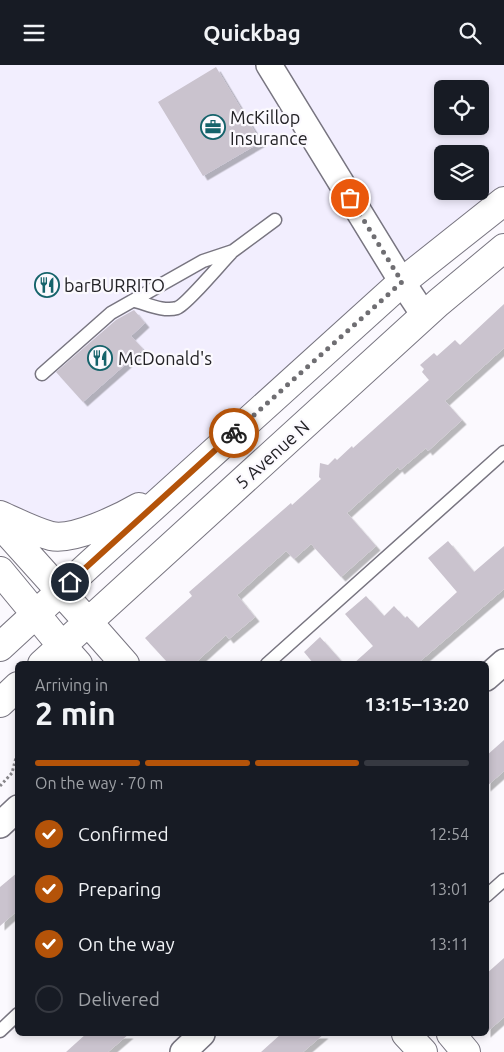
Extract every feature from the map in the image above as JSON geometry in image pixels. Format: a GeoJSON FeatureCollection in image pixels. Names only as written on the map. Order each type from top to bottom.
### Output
{"type":"FeatureCollection","features":[{"type":"Feature","properties":{"kind":"main road"},"geometry":{"type":"LineString","coordinates":[[0,647],[175,486],[402,282],[504,201]]}},
{"type":"Feature","properties":{"kind":"main road","name":"5 Avenue N"},"geometry":{"type":"LineString","coordinates":[[51,661],[70,655],[88,622],[424,315],[504,248]]}},
{"type":"Feature","properties":{"kind":"main road"},"geometry":{"type":"LineString","coordinates":[[0,515],[53,536],[79,533],[122,516],[175,486]]}},
{"type":"Feature","properties":{"kind":"main road"},"geometry":{"type":"LineString","coordinates":[[0,524],[123,661]]}},
{"type":"Feature","properties":{"kind":"main road"},"geometry":{"type":"LineString","coordinates":[[0,571],[70,655]]}},
{"type":"Feature","properties":{"kind":"main road"},"geometry":{"type":"LineString","coordinates":[[0,703],[15,689]]}},
{"type":"Feature","properties":{"kind":"main road"},"geometry":{"type":"LineString","coordinates":[[408,1036],[423,1052]]}},
{"type":"Feature","properties":{"kind":"main road"},"geometry":{"type":"LineString","coordinates":[[452,1036],[466,1052]]}},
{"type":"Feature","properties":{"kind":"street"},"geometry":{"type":"LineString","coordinates":[[269,65],[424,315]]}},
{"type":"Feature","properties":{"kind":"street"},"geometry":{"type":"LineString","coordinates":[[489,675],[504,662]]}},
{"type":"Feature","properties":{"kind":"street"},"geometry":{"type":"LineString","coordinates":[[0,825],[15,811]]}},
{"type":"Feature","properties":{"kind":"street"},"geometry":{"type":"LineString","coordinates":[[183,1052],[200,1036]]}},
{"type":"Feature","properties":{"kind":"lane"},"geometry":{"type":"LineString","coordinates":[[135,301],[159,307],[177,308],[186,301],[233,251],[275,220]]}},
{"type":"Feature","properties":{"kind":"lane"},"geometry":{"type":"LineString","coordinates":[[42,374],[110,313],[135,301],[203,261],[233,251]]}},
{"type":"Feature","properties":{"kind":"lane"},"geometry":{"type":"LineString","coordinates":[[270,661],[504,452]]}},
{"type":"Feature","properties":{"kind":"lane"},"geometry":{"type":"LineString","coordinates":[[489,893],[504,880]]}},
{"type":"Feature","properties":{"kind":"lane"},"geometry":{"type":"LineString","coordinates":[[0,1031],[15,1018]]}},
{"type":"Feature","properties":{"kind":"path"},"geometry":{"type":"LineString","coordinates":[[0,786],[12,773],[15,762]]}},
{"type":"Feature","properties":{"kind":"shaded area"},"geometry":{"type":"Polygon","coordinates":[[[0,65],[504,65],[504,201],[175,486],[79,533],[0,515],[0,65]]]}},
{"type":"Feature","properties":{"kind":"building","name":"McKillop Insurance"},"geometry":{"type":"Polygon","coordinates":[[[216,67],[261,142],[203,176],[158,102],[216,67]]]}},
{"type":"Feature","properties":{"kind":"building"},"geometry":{"type":"Polygon","coordinates":[[[504,304],[504,348],[445,401],[462,420],[428,451],[426,448],[400,470],[398,467],[347,513],[376,546],[341,577],[311,544],[294,559],[286,551],[237,595],[255,617],[229,639],[226,635],[197,661],[166,661],[145,638],[192,596],[189,592],[321,479],[319,477],[320,463],[328,465],[335,458],[337,460],[352,446],[353,448],[429,380],[422,372],[424,369],[420,365],[434,353],[437,356],[455,340],[460,345],[504,304]]]}},
{"type":"Feature","properties":{"kind":"building","name":"McDonald's"},"geometry":{"type":"Polygon","coordinates":[[[134,310],[145,323],[131,336],[143,349],[83,402],[56,372],[116,320],[134,310]]]}},
{"type":"Feature","properties":{"kind":"building"},"geometry":{"type":"Polygon","coordinates":[[[448,541],[474,572],[504,546],[504,589],[420,661],[356,661],[373,646],[345,614],[366,596],[384,616],[394,606],[418,628],[457,592],[428,558],[448,541]]]}},
{"type":"Feature","properties":{"kind":"building"},"geometry":{"type":"Polygon","coordinates":[[[320,637],[341,661],[312,661],[304,652],[320,637]]]}},
{"type":"Feature","properties":{"kind":"building"},"geometry":{"type":"Polygon","coordinates":[[[504,740],[504,771],[489,784],[489,753],[504,740]]]}},
{"type":"Feature","properties":{"kind":"building"},"geometry":{"type":"Polygon","coordinates":[[[15,874],[15,913],[0,926],[0,887],[15,874]]]}},
{"type":"Feature","properties":{"kind":"building"},"geometry":{"type":"Polygon","coordinates":[[[504,958],[504,1017],[489,1030],[489,971],[504,958]]]}},
{"type":"Feature","properties":{"kind":"building"},"geometry":{"type":"Polygon","coordinates":[[[84,1036],[127,1036],[108,1052],[66,1052],[84,1036]]]}},
{"type":"Feature","properties":{"kind":"building"},"geometry":{"type":"Polygon","coordinates":[[[279,1036],[322,1036],[303,1052],[261,1052],[279,1036]]]}},
{"type":"Feature","properties":{"kind":"way so far"},"geometry":{"type":"LineString","coordinates":[[234,433],[402,282],[350,198]]}},
{"type":"Feature","properties":{"kind":"place","name":"McKillop Insurance"},"geometry":{"type":"Point","coordinates":[213,127]}},
{"type":"Feature","properties":{"kind":"place","name":"barBURRITO"},"geometry":{"type":"Point","coordinates":[47,285]}},
{"type":"Feature","properties":{"kind":"place","name":"McDonald's"},"geometry":{"type":"Point","coordinates":[100,358]}},
{"type":"Feature","properties":{"kind":"route"},"geometry":{"type":"LineString","coordinates":[[70,582],[234,433]]}}]}
